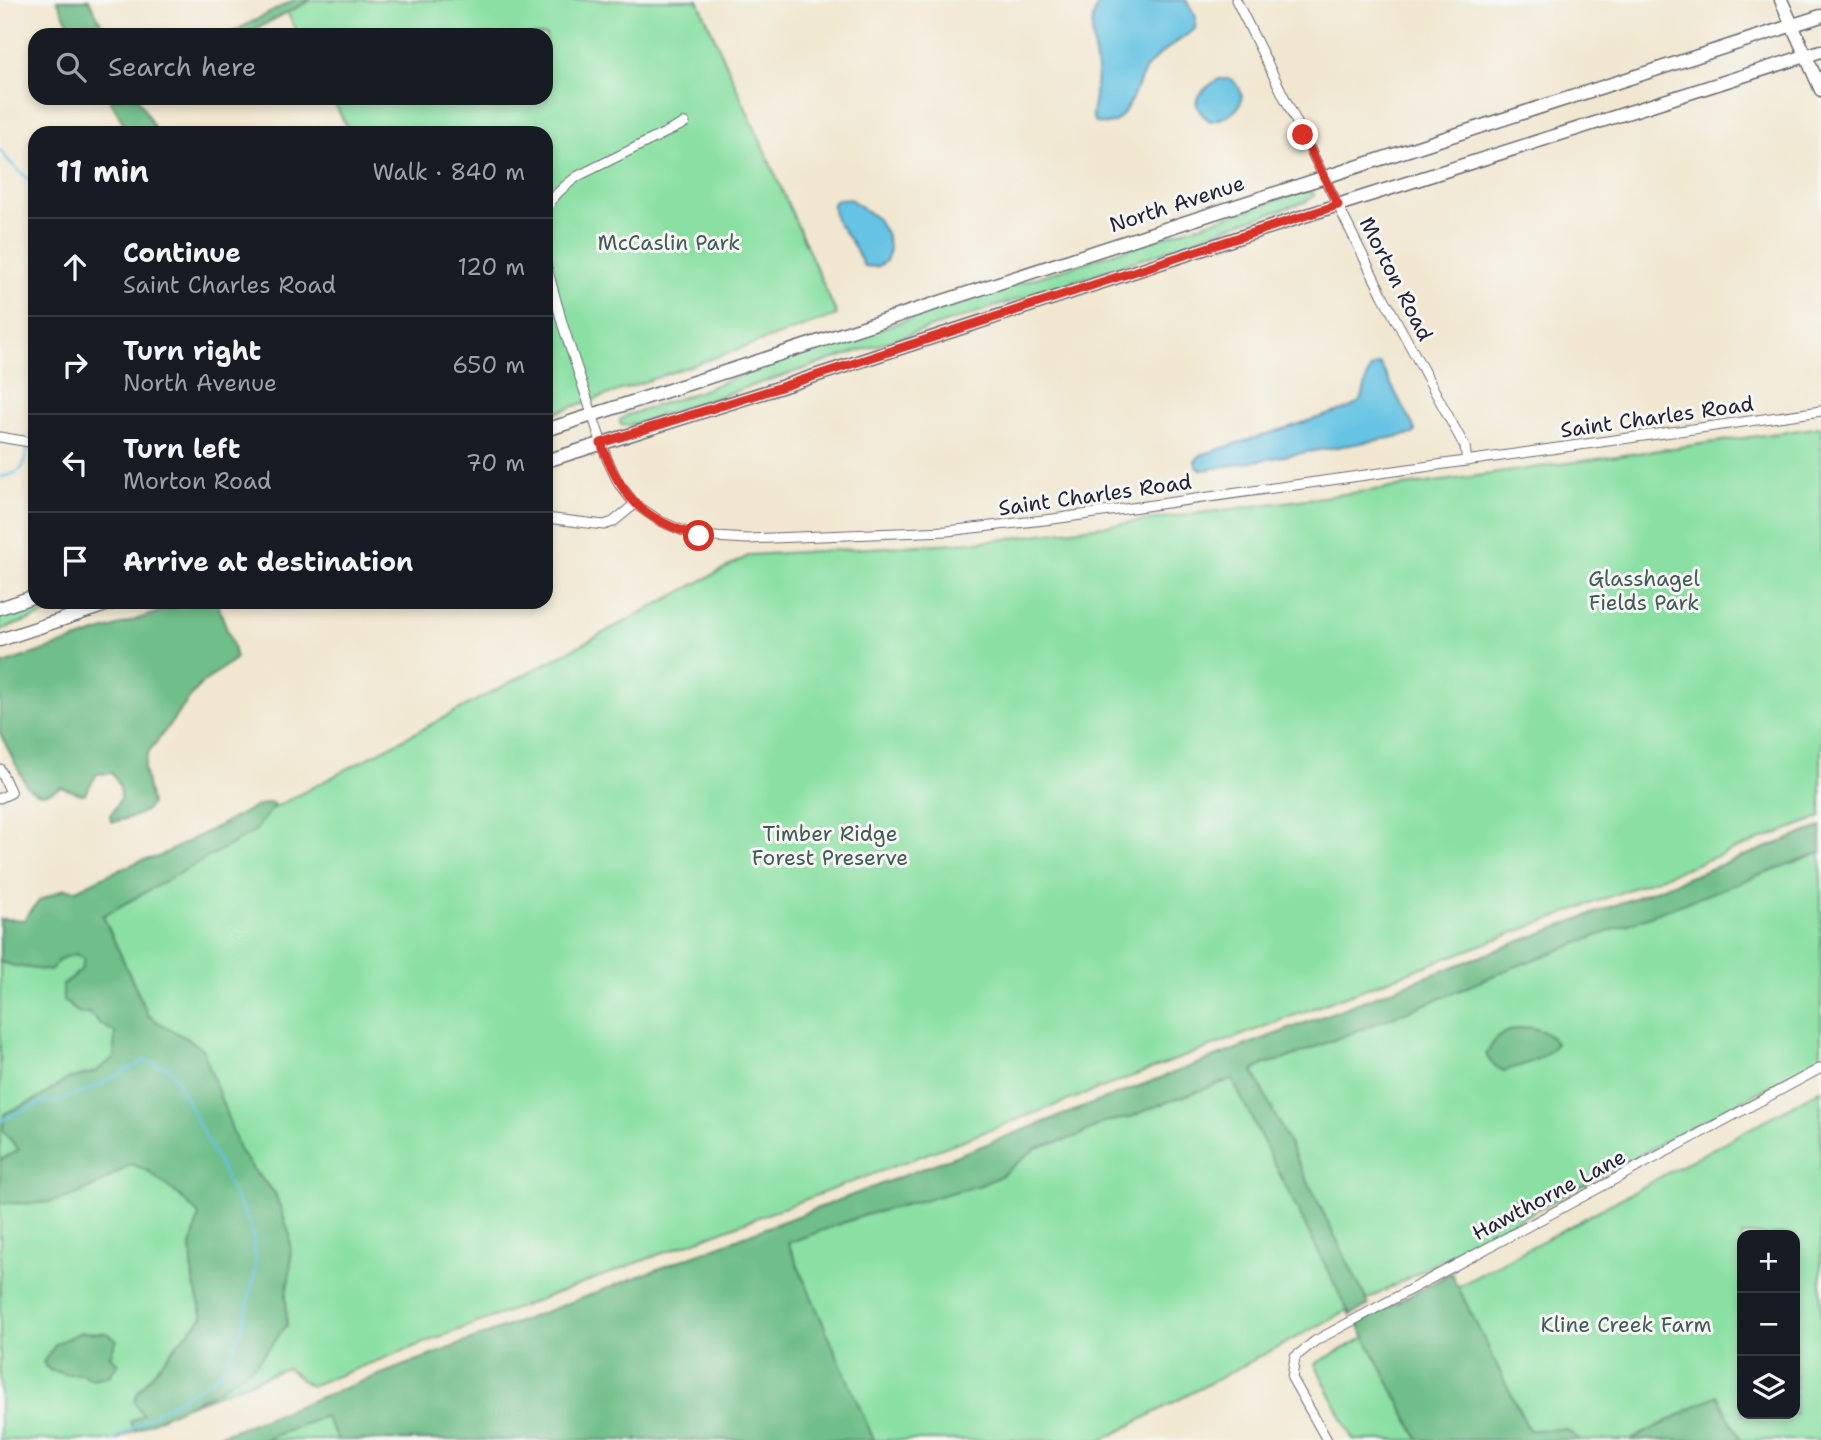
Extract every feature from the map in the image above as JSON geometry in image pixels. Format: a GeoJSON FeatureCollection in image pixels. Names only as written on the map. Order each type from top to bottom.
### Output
{"type":"FeatureCollection","features":[{"type":"Feature","properties":{"kind":"main road"},"geometry":{"type":"LineString","coordinates":[[1781,0],[1821,90]]}},
{"type":"Feature","properties":{"kind":"main road","name":"North Avenue"},"geometry":{"type":"LineString","coordinates":[[553,428],[1821,16]]}},
{"type":"Feature","properties":{"kind":"main road"},"geometry":{"type":"LineString","coordinates":[[553,459],[1821,51]]}},
{"type":"Feature","properties":{"kind":"main road"},"geometry":{"type":"LineString","coordinates":[[0,608],[28,598]]}},
{"type":"Feature","properties":{"kind":"main road"},"geometry":{"type":"LineString","coordinates":[[0,640],[94,609]]}},
{"type":"Feature","properties":{"kind":"street","name":"Morton Road"},"geometry":{"type":"LineString","coordinates":[[1236,0],[1383,296],[1465,447],[1466,461]]}},
{"type":"Feature","properties":{"kind":"street"},"geometry":{"type":"LineString","coordinates":[[553,199],[562,188],[578,176],[685,123]]}},
{"type":"Feature","properties":{"kind":"street","name":"Saint Charles Road"},"geometry":{"type":"LineString","coordinates":[[553,290],[601,443],[614,475],[635,504],[646,513],[686,533],[716,538],[791,538],[947,531],[1053,519],[1821,411]]}},
{"type":"Feature","properties":{"kind":"street"},"geometry":{"type":"LineString","coordinates":[[0,437],[28,442]]}},
{"type":"Feature","properties":{"kind":"street"},"geometry":{"type":"LineString","coordinates":[[553,519],[604,525],[613,522],[635,504]]}},
{"type":"Feature","properties":{"kind":"street"},"geometry":{"type":"LineString","coordinates":[[0,769],[12,793],[0,798]]}},
{"type":"Feature","properties":{"kind":"street","name":"Hawthorne Lane"},"geometry":{"type":"LineString","coordinates":[[1327,1440],[1292,1378],[1296,1357],[1315,1341],[1821,1068]]}},
{"type":"Feature","properties":{"kind":"green space"},"geometry":{"type":"Polygon","coordinates":[[[57,0],[89,0],[103,28],[71,28],[57,0]]]}},
{"type":"Feature","properties":{"kind":"green space"},"geometry":{"type":"Polygon","coordinates":[[[294,0],[311,0],[257,28],[240,28],[294,0]]]}},
{"type":"Feature","properties":{"kind":"green space","name":"McCaslin Park"},"geometry":{"type":"Polygon","coordinates":[[[311,0],[698,0],[837,315],[553,414],[553,126],[346,126],[336,105],[553,105],[553,28],[295,28],[287,12],[311,0]]]}},
{"type":"Feature","properties":{"kind":"green space"},"geometry":{"type":"Polygon","coordinates":[[[113,105],[142,105],[153,126],[125,126],[113,105]]]}},
{"type":"Feature","properties":{"kind":"green space"},"geometry":{"type":"Polygon","coordinates":[[[1302,192],[1313,192],[1314,196],[1305,202],[1230,226],[1160,253],[631,425],[621,425],[620,420],[628,415],[764,366],[1302,192]]]}},
{"type":"Feature","properties":{"kind":"green space","name":"Timber Ridge Forest Preserve"},"geometry":{"type":"Polygon","coordinates":[[[1821,427],[1821,817],[310,1386],[287,1368],[134,1426],[136,1430],[117,1440],[0,1440],[0,919],[59,922],[750,555],[990,541],[1821,427]]]}},
{"type":"Feature","properties":{"kind":"green space"},"geometry":{"type":"Polygon","coordinates":[[[28,606],[28,609],[61,609],[0,630],[0,615],[28,606]]]}},
{"type":"Feature","properties":{"kind":"green space"},"geometry":{"type":"Polygon","coordinates":[[[168,609],[220,609],[236,658],[200,685],[148,753],[144,768],[151,804],[148,808],[133,817],[111,822],[110,815],[121,794],[112,773],[97,774],[85,794],[61,787],[39,794],[26,785],[0,733],[0,665],[168,609]]]}},
{"type":"Feature","properties":{"kind":"green space"},"geometry":{"type":"Polygon","coordinates":[[[271,802],[275,805],[255,831],[103,916],[148,1015],[203,1050],[240,1151],[275,1193],[290,1235],[287,1325],[256,1364],[217,1391],[136,1430],[130,1422],[143,1415],[134,1402],[138,1392],[203,1317],[193,1281],[191,1246],[199,1215],[148,1171],[131,1164],[99,1184],[64,1199],[39,1203],[0,1203],[0,1160],[19,1150],[3,1131],[4,1114],[37,1099],[68,1079],[95,1072],[114,1058],[115,1032],[100,1024],[89,1013],[80,1014],[63,1000],[63,985],[81,970],[84,959],[76,954],[60,959],[50,971],[0,962],[0,919],[25,920],[40,900],[64,889],[76,890],[140,861],[158,857],[257,806],[271,802]]]}},
{"type":"Feature","properties":{"kind":"green space"},"geometry":{"type":"Polygon","coordinates":[[[1821,827],[1821,1059],[1103,1440],[208,1440],[1821,827]]]}},
{"type":"Feature","properties":{"kind":"green space"},"geometry":{"type":"Polygon","coordinates":[[[1821,827],[1821,852],[1514,967],[1253,1071],[1369,1305],[1350,1315],[1232,1079],[1129,1118],[1104,1122],[1078,1136],[1036,1148],[1001,1176],[981,1185],[862,1216],[788,1243],[874,1440],[338,1440],[325,1416],[264,1440],[208,1440],[1821,827]]]}},
{"type":"Feature","properties":{"kind":"green space"},"geometry":{"type":"Polygon","coordinates":[[[1530,1027],[1545,1032],[1556,1043],[1552,1049],[1533,1061],[1504,1071],[1489,1060],[1486,1054],[1499,1037],[1509,1031],[1530,1027]]]}},
{"type":"Feature","properties":{"kind":"green space","name":"Kline Creek Farm"},"geometry":{"type":"Polygon","coordinates":[[[1821,1090],[1821,1440],[1353,1440],[1315,1364],[1821,1090]]]}},
{"type":"Feature","properties":{"kind":"green space"},"geometry":{"type":"Polygon","coordinates":[[[1451,1273],[1529,1430],[1566,1429],[1580,1440],[1419,1440],[1358,1324],[1451,1273]]]}},
{"type":"Feature","properties":{"kind":"green space"},"geometry":{"type":"Polygon","coordinates":[[[81,1332],[107,1333],[117,1340],[110,1355],[118,1364],[109,1376],[91,1379],[81,1374],[66,1374],[49,1370],[43,1362],[57,1343],[81,1332]]]}},
{"type":"Feature","properties":{"kind":"green space"},"geometry":{"type":"Polygon","coordinates":[[[1717,1395],[1741,1440],[1631,1440],[1717,1395]]]}},
{"type":"Feature","properties":{"kind":"water"},"geometry":{"type":"Polygon","coordinates":[[[1101,0],[1186,0],[1196,17],[1195,29],[1148,66],[1122,115],[1115,122],[1106,124],[1095,122],[1092,116],[1097,71],[1092,26],[1101,0]]]}},
{"type":"Feature","properties":{"kind":"water"},"geometry":{"type":"Polygon","coordinates":[[[1219,79],[1231,79],[1238,86],[1241,100],[1234,112],[1210,121],[1198,109],[1198,98],[1219,79]]]}},
{"type":"Feature","properties":{"kind":"water"},"geometry":{"type":"Polygon","coordinates":[[[850,199],[876,218],[886,233],[890,250],[886,261],[877,267],[864,266],[835,218],[833,203],[850,199]]]}},
{"type":"Feature","properties":{"kind":"water"},"geometry":{"type":"Polygon","coordinates":[[[1380,364],[1415,429],[1413,434],[1203,470],[1197,467],[1195,461],[1201,455],[1352,407],[1362,397],[1371,369],[1380,364]]]}},
{"type":"Feature","properties":{"kind":"waterway"},"geometry":{"type":"LineString","coordinates":[[0,150],[28,178]]}},
{"type":"Feature","properties":{"kind":"waterway"},"geometry":{"type":"LineString","coordinates":[[0,477],[21,469],[28,448]]}},
{"type":"Feature","properties":{"kind":"waterway"},"geometry":{"type":"LineString","coordinates":[[0,1121],[41,1103],[63,1100],[144,1061],[167,1067],[175,1077],[251,1227],[256,1260],[254,1278],[242,1328],[224,1368],[211,1380],[113,1440]]}},
{"type":"Feature","properties":{"kind":"route"},"geometry":{"type":"LineString","coordinates":[[699,536],[660,521],[635,504],[614,475],[601,443],[1338,205],[1303,135]]}},
{"type":"Feature","properties":{"kind":"park label","name":"Glasshagel Fields Park"},"geometry":{"type":"Point","coordinates":[1644,591]}}]}
